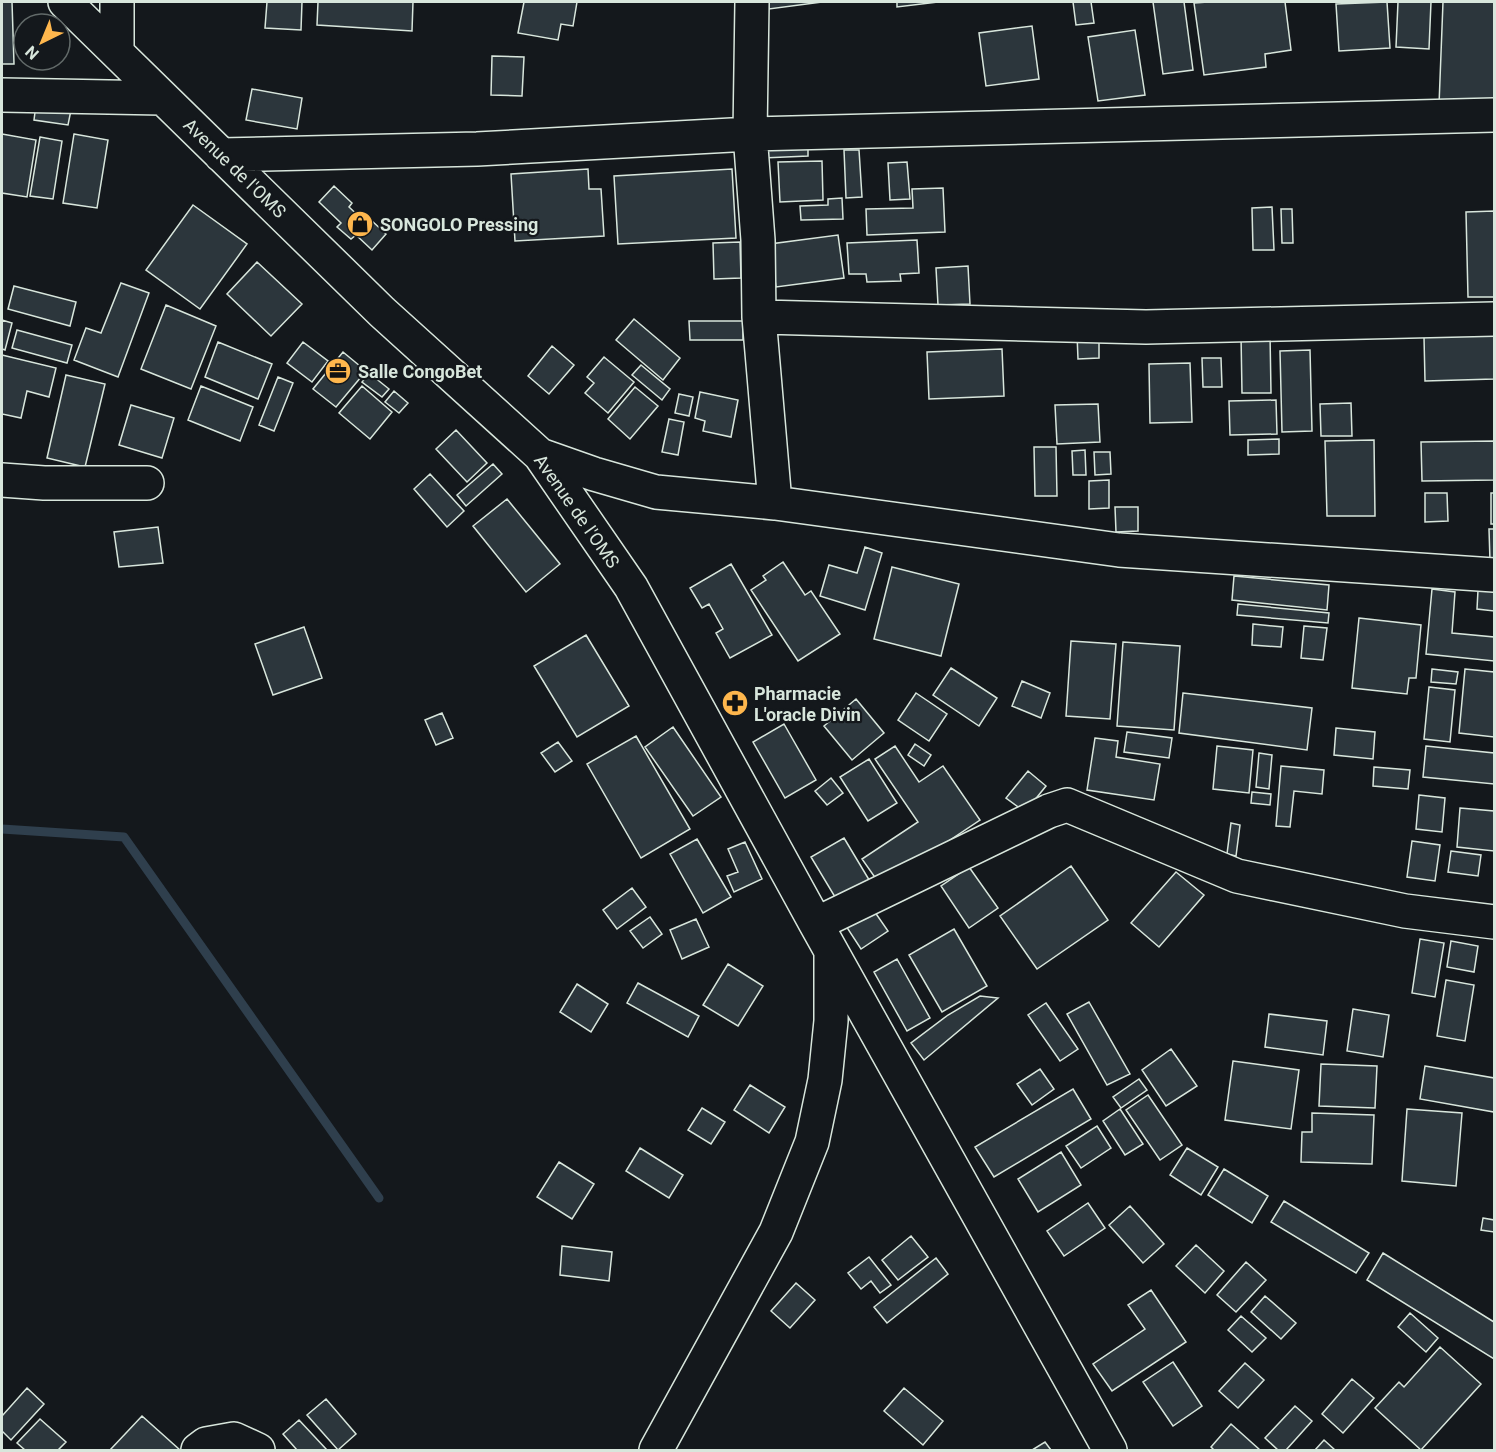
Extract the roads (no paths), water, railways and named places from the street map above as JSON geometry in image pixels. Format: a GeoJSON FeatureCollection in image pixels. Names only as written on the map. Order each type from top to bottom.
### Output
{"type":"FeatureCollection","features":[{"type":"Feature","properties":{"kind":"street","name":"Avenue de l'OMS"},"geometry":{"type":"LineString","coordinates":[[64,2],[382,312],[540,455],[631,587],[823,937],[1110,1450]]}},
{"type":"Feature","properties":{"kind":"street"},"geometry":{"type":"LineString","coordinates":[[117,2],[117,52]]}},
{"type":"Feature","properties":{"kind":"street"},"geometry":{"type":"LineString","coordinates":[[752,2],[750,134],[758,240],[759,317],[775,503]]}},
{"type":"Feature","properties":{"kind":"street"},"geometry":{"type":"LineString","coordinates":[[2,95],[162,98]]}},
{"type":"Feature","properties":{"kind":"street"},"geometry":{"type":"LineString","coordinates":[[221,155],[477,149],[750,134],[1494,115]]}},
{"type":"Feature","properties":{"kind":"street"},"geometry":{"type":"LineString","coordinates":[[759,317],[1146,327],[1494,319]]}},
{"type":"Feature","properties":{"kind":"street"},"geometry":{"type":"LineString","coordinates":[[540,455],[656,492],[775,503],[1119,550],[1494,575]]}},
{"type":"Feature","properties":{"kind":"street"},"geometry":{"type":"LineString","coordinates":[[2,480],[44,483],[147,483]]}},
{"type":"Feature","properties":{"kind":"street"},"geometry":{"type":"LineString","coordinates":[[656,1450],[776,1232],[812,1142],[825,1080],[831,1021],[823,937],[1049,811],[1067,805],[1237,876],[1405,911],[1494,922]]}},
{"type":"Feature","properties":{"kind":"street"},"geometry":{"type":"LineString","coordinates":[[198,1450],[206,1444],[234,1439],[258,1450]]}},
{"type":"Feature","properties":{"kind":"waterway"},"geometry":{"type":"LineString","coordinates":[[2,829],[124,837],[379,1198]]}},
{"type":"Feature","properties":{"kind":"place","name":"SONGOLO Pressing"},"geometry":{"type":"Point","coordinates":[360,224]}},
{"type":"Feature","properties":{"kind":"place","name":"Salle CongoBet"},"geometry":{"type":"Point","coordinates":[338,371]}},
{"type":"Feature","properties":{"kind":"place","name":"Pharmacie L'oracle Divin"},"geometry":{"type":"Point","coordinates":[735,703]}}]}
